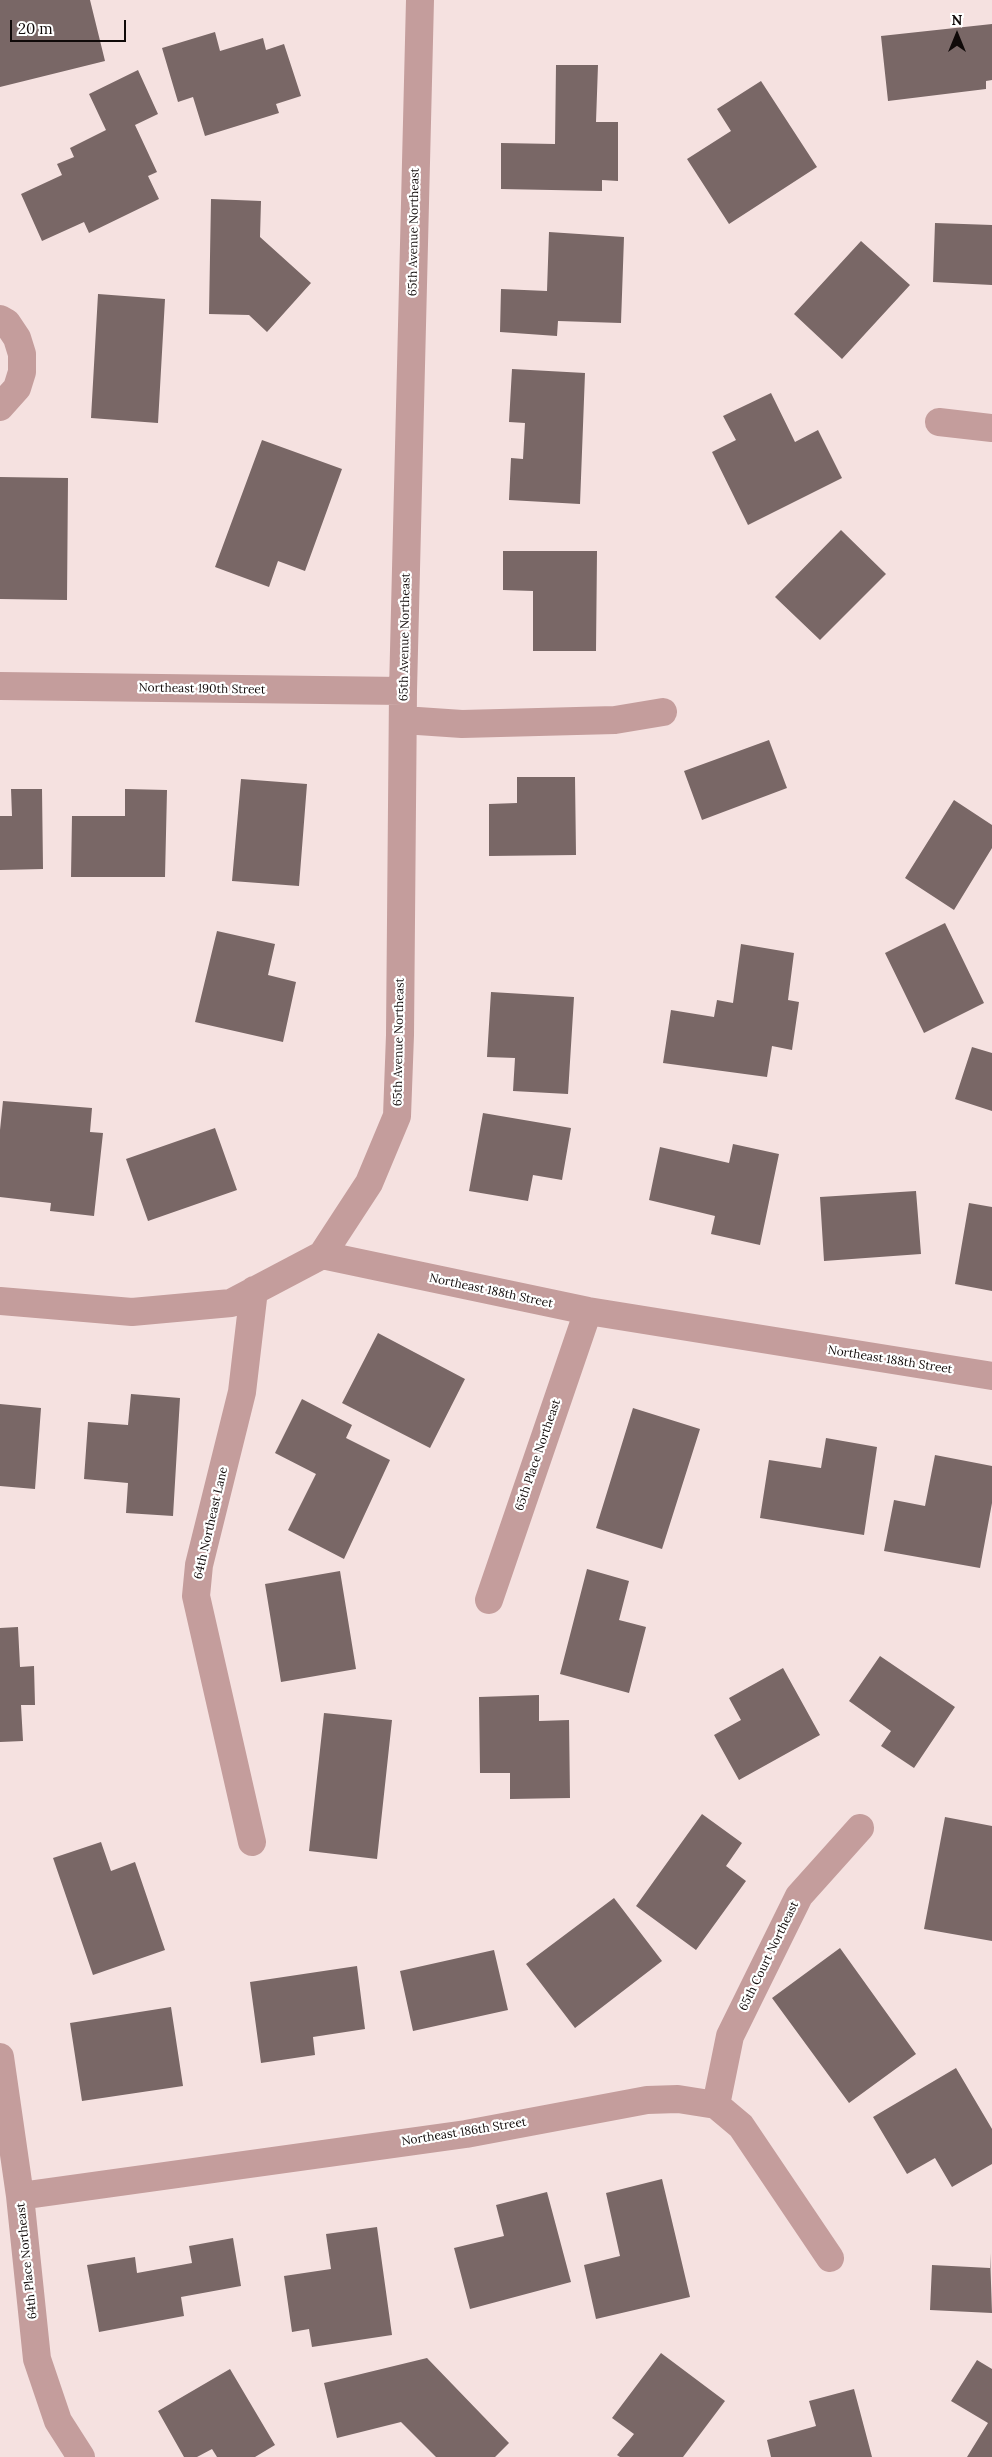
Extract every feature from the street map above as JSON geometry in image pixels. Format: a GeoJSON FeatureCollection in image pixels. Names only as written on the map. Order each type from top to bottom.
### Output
{"type":"FeatureCollection","features":[{"type":"Feature","properties":{"kind":"street","name":"65th Avenue Northeast"},"geometry":{"type":"LineString","coordinates":[[322,1255],[369,1183],[397,1116],[400,1036],[403,691],[420,0]]}},
{"type":"Feature","properties":{"kind":"street"},"geometry":{"type":"LineString","coordinates":[[0,319],[7,324],[17,338],[22,354],[22,372],[17,388],[0,407]]}},
{"type":"Feature","properties":{"kind":"street"},"geometry":{"type":"LineString","coordinates":[[939,422],[992,428]]}},
{"type":"Feature","properties":{"kind":"street","name":"Northeast 190th Street"},"geometry":{"type":"LineString","coordinates":[[0,686],[403,691]]}},
{"type":"Feature","properties":{"kind":"street"},"geometry":{"type":"LineString","coordinates":[[403,720],[462,724],[616,720],[663,712]]}},
{"type":"Feature","properties":{"kind":"street"},"geometry":{"type":"LineString","coordinates":[[0,1301],[132,1312],[231,1303],[322,1255]]}},
{"type":"Feature","properties":{"kind":"street","name":"Northeast 188th Street"},"geometry":{"type":"LineString","coordinates":[[322,1255],[588,1311],[992,1376]]}},
{"type":"Feature","properties":{"kind":"street","name":"64th Northeast Lane"},"geometry":{"type":"LineString","coordinates":[[252,1842],[196,1596],[199,1565],[242,1392],[254,1290]]}},
{"type":"Feature","properties":{"kind":"street","name":"65th Place Northeast"},"geometry":{"type":"LineString","coordinates":[[489,1600],[588,1311]]}},
{"type":"Feature","properties":{"kind":"street","name":"65th Court Northeast"},"geometry":{"type":"LineString","coordinates":[[716,2104],[730,2036],[799,1896],[860,1828]]}},
{"type":"Feature","properties":{"kind":"street","name":"64th Place Northeast"},"geometry":{"type":"LineString","coordinates":[[0,2057],[20,2196],[37,2359],[58,2421],[81,2457]]}},
{"type":"Feature","properties":{"kind":"street","name":"Northeast 186th Street"},"geometry":{"type":"LineString","coordinates":[[20,2196],[466,2134],[647,2100],[678,2099],[716,2104]]}},
{"type":"Feature","properties":{"kind":"street"},"geometry":{"type":"LineString","coordinates":[[716,2104],[741,2126],[830,2258]]}},
{"type":"Feature","properties":{"kind":"building"},"geometry":{"type":"Polygon","coordinates":[[[0,0],[90,0],[105,61],[0,87],[0,0]]]}},
{"type":"Feature","properties":{"kind":"building"},"geometry":{"type":"Polygon","coordinates":[[[992,24],[992,80],[986,81],[986,89],[888,101],[881,36],[992,24]]]}},
{"type":"Feature","properties":{"kind":"building"},"geometry":{"type":"Polygon","coordinates":[[[215,32],[220,51],[263,38],[266,50],[284,44],[301,96],[276,104],[279,113],[205,136],[193,97],[178,102],[162,48],[215,32]]]}},
{"type":"Feature","properties":{"kind":"building"},"geometry":{"type":"Polygon","coordinates":[[[556,65],[598,65],[596,122],[618,122],[618,181],[602,180],[602,191],[501,189],[501,143],[555,144],[556,65]]]}},
{"type":"Feature","properties":{"kind":"building"},"geometry":{"type":"Polygon","coordinates":[[[138,70],[158,114],[135,125],[157,172],[148,176],[159,199],[89,233],[84,222],[42,241],[21,194],[62,175],[57,164],[74,157],[70,148],[106,130],[89,94],[138,70]]]}},
{"type":"Feature","properties":{"kind":"building"},"geometry":{"type":"Polygon","coordinates":[[[761,81],[817,167],[729,224],[687,159],[731,131],[717,109],[761,81]]]}},
{"type":"Feature","properties":{"kind":"building"},"geometry":{"type":"Polygon","coordinates":[[[211,199],[261,201],[260,237],[311,283],[267,332],[249,315],[209,314],[211,199]]]}},
{"type":"Feature","properties":{"kind":"building"},"geometry":{"type":"Polygon","coordinates":[[[935,223],[992,225],[992,285],[933,282],[935,223]]]}},
{"type":"Feature","properties":{"kind":"building"},"geometry":{"type":"Polygon","coordinates":[[[549,232],[624,237],[621,323],[558,321],[557,336],[500,332],[501,289],[547,291],[549,232]]]}},
{"type":"Feature","properties":{"kind":"building"},"geometry":{"type":"Polygon","coordinates":[[[861,241],[910,285],[842,359],[794,314],[861,241]]]}},
{"type":"Feature","properties":{"kind":"building"},"geometry":{"type":"Polygon","coordinates":[[[98,294],[165,299],[158,423],[91,418],[98,294]]]}},
{"type":"Feature","properties":{"kind":"building"},"geometry":{"type":"Polygon","coordinates":[[[512,369],[585,373],[580,504],[509,500],[511,458],[523,459],[525,423],[509,422],[512,369]]]}},
{"type":"Feature","properties":{"kind":"building"},"geometry":{"type":"Polygon","coordinates":[[[771,393],[795,442],[818,430],[842,478],[748,525],[712,452],[736,440],[723,416],[771,393]]]}},
{"type":"Feature","properties":{"kind":"building"},"geometry":{"type":"Polygon","coordinates":[[[262,440],[342,469],[305,571],[278,561],[269,587],[215,567],[262,440]]]}},
{"type":"Feature","properties":{"kind":"building"},"geometry":{"type":"Polygon","coordinates":[[[0,477],[68,478],[67,600],[0,599],[0,477]]]}},
{"type":"Feature","properties":{"kind":"building"},"geometry":{"type":"Polygon","coordinates":[[[841,530],[886,574],[820,640],[775,597],[841,530]]]}},
{"type":"Feature","properties":{"kind":"building"},"geometry":{"type":"Polygon","coordinates":[[[503,551],[597,551],[596,651],[533,651],[533,591],[503,590],[503,551]]]}},
{"type":"Feature","properties":{"kind":"building"},"geometry":{"type":"Polygon","coordinates":[[[769,740],[787,788],[702,820],[684,771],[769,740]]]}},
{"type":"Feature","properties":{"kind":"building"},"geometry":{"type":"Polygon","coordinates":[[[517,777],[575,777],[576,855],[489,856],[489,804],[517,803],[517,777]]]}},
{"type":"Feature","properties":{"kind":"building"},"geometry":{"type":"Polygon","coordinates":[[[241,779],[307,784],[299,886],[232,881],[241,779]]]}},
{"type":"Feature","properties":{"kind":"building"},"geometry":{"type":"Polygon","coordinates":[[[11,789],[42,789],[43,869],[0,870],[0,816],[12,816],[11,789]]]}},
{"type":"Feature","properties":{"kind":"building"},"geometry":{"type":"Polygon","coordinates":[[[125,789],[167,790],[165,877],[71,877],[72,816],[125,816],[125,789]]]}},
{"type":"Feature","properties":{"kind":"building"},"geometry":{"type":"Polygon","coordinates":[[[954,800],[992,825],[992,848],[954,910],[905,878],[954,800]]]}},
{"type":"Feature","properties":{"kind":"building"},"geometry":{"type":"Polygon","coordinates":[[[945,923],[984,1003],[924,1033],[885,953],[945,923]]]}},
{"type":"Feature","properties":{"kind":"building"},"geometry":{"type":"Polygon","coordinates":[[[217,931],[275,944],[268,975],[296,982],[283,1042],[195,1022],[217,931]]]}},
{"type":"Feature","properties":{"kind":"building"},"geometry":{"type":"Polygon","coordinates":[[[741,944],[794,953],[788,1000],[799,1002],[792,1050],[772,1046],[767,1077],[663,1063],[671,1010],[714,1017],[717,1000],[733,1003],[741,944]]]}},
{"type":"Feature","properties":{"kind":"building"},"geometry":{"type":"Polygon","coordinates":[[[491,992],[574,997],[568,1094],[513,1091],[515,1058],[487,1057],[491,992]]]}},
{"type":"Feature","properties":{"kind":"building"},"geometry":{"type":"Polygon","coordinates":[[[972,1047],[992,1053],[992,1111],[955,1099],[972,1047]]]}},
{"type":"Feature","properties":{"kind":"building"},"geometry":{"type":"Polygon","coordinates":[[[3,1101],[92,1108],[90,1132],[103,1133],[94,1216],[50,1211],[51,1203],[0,1197],[0,1130],[3,1101]]]}},
{"type":"Feature","properties":{"kind":"building"},"geometry":{"type":"Polygon","coordinates":[[[483,1113],[571,1128],[562,1180],[533,1175],[528,1201],[469,1191],[483,1113]]]}},
{"type":"Feature","properties":{"kind":"building"},"geometry":{"type":"Polygon","coordinates":[[[215,1128],[237,1190],[148,1221],[126,1159],[215,1128]]]}},
{"type":"Feature","properties":{"kind":"building"},"geometry":{"type":"Polygon","coordinates":[[[733,1144],[779,1154],[760,1245],[711,1234],[715,1216],[649,1200],[660,1147],[729,1163],[733,1144]]]}},
{"type":"Feature","properties":{"kind":"building"},"geometry":{"type":"Polygon","coordinates":[[[916,1191],[921,1254],[824,1261],[820,1197],[916,1191]]]}},
{"type":"Feature","properties":{"kind":"building"},"geometry":{"type":"Polygon","coordinates":[[[969,1203],[992,1207],[992,1291],[955,1284],[969,1203]]]}},
{"type":"Feature","properties":{"kind":"building"},"geometry":{"type":"Polygon","coordinates":[[[378,1333],[465,1379],[430,1448],[342,1403],[378,1333]]]}},
{"type":"Feature","properties":{"kind":"building"},"geometry":{"type":"Polygon","coordinates":[[[131,1394],[180,1398],[173,1516],[126,1513],[128,1483],[84,1479],[88,1422],[128,1425],[131,1394]]]}},
{"type":"Feature","properties":{"kind":"building"},"geometry":{"type":"Polygon","coordinates":[[[302,1399],[352,1425],[346,1438],[390,1460],[344,1559],[288,1530],[316,1474],[275,1453],[302,1399]]]}},
{"type":"Feature","properties":{"kind":"building"},"geometry":{"type":"Polygon","coordinates":[[[0,1404],[41,1408],[35,1489],[0,1486],[0,1404]]]}},
{"type":"Feature","properties":{"kind":"building"},"geometry":{"type":"Polygon","coordinates":[[[633,1408],[700,1429],[662,1549],[596,1528],[633,1408]]]}},
{"type":"Feature","properties":{"kind":"building"},"geometry":{"type":"Polygon","coordinates":[[[826,1438],[877,1447],[864,1535],[760,1518],[769,1460],[821,1468],[826,1438]]]}},
{"type":"Feature","properties":{"kind":"building"},"geometry":{"type":"Polygon","coordinates":[[[935,1455],[992,1466],[992,1503],[980,1568],[884,1551],[894,1500],[925,1506],[935,1455]]]}},
{"type":"Feature","properties":{"kind":"building"},"geometry":{"type":"Polygon","coordinates":[[[587,1569],[629,1581],[619,1620],[646,1627],[629,1693],[560,1674],[587,1569]]]}},
{"type":"Feature","properties":{"kind":"building"},"geometry":{"type":"Polygon","coordinates":[[[340,1571],[356,1669],[281,1682],[265,1584],[340,1571]]]}},
{"type":"Feature","properties":{"kind":"building"},"geometry":{"type":"Polygon","coordinates":[[[18,1627],[20,1667],[34,1666],[35,1705],[21,1705],[23,1741],[0,1742],[0,1628],[18,1627]]]}},
{"type":"Feature","properties":{"kind":"building"},"geometry":{"type":"Polygon","coordinates":[[[880,1656],[955,1707],[914,1768],[881,1746],[891,1731],[849,1701],[880,1656]]]}},
{"type":"Feature","properties":{"kind":"building"},"geometry":{"type":"Polygon","coordinates":[[[783,1668],[820,1735],[739,1780],[714,1735],[741,1720],[729,1698],[783,1668]]]}},
{"type":"Feature","properties":{"kind":"building"},"geometry":{"type":"Polygon","coordinates":[[[539,1695],[539,1721],[569,1720],[570,1798],[510,1799],[510,1773],[480,1773],[479,1697],[539,1695]]]}},
{"type":"Feature","properties":{"kind":"building"},"geometry":{"type":"Polygon","coordinates":[[[324,1713],[392,1720],[377,1859],[309,1851],[324,1713]]]}},
{"type":"Feature","properties":{"kind":"building"},"geometry":{"type":"Polygon","coordinates":[[[702,1814],[742,1843],[726,1866],[746,1881],[696,1950],[636,1906],[702,1814]]]}},
{"type":"Feature","properties":{"kind":"building"},"geometry":{"type":"Polygon","coordinates":[[[945,1817],[992,1826],[992,1941],[924,1929],[945,1817]]]}},
{"type":"Feature","properties":{"kind":"building"},"geometry":{"type":"Polygon","coordinates":[[[101,1842],[111,1871],[135,1862],[165,1950],[93,1975],[53,1858],[101,1842]]]}},
{"type":"Feature","properties":{"kind":"building"},"geometry":{"type":"Polygon","coordinates":[[[614,1898],[662,1961],[575,2028],[526,1964],[614,1898]]]}},
{"type":"Feature","properties":{"kind":"building"},"geometry":{"type":"Polygon","coordinates":[[[840,1948],[916,2054],[849,2103],[772,1998],[840,1948]]]}},
{"type":"Feature","properties":{"kind":"building"},"geometry":{"type":"Polygon","coordinates":[[[494,1950],[508,2010],[413,2031],[400,1971],[494,1950]]]}},
{"type":"Feature","properties":{"kind":"building"},"geometry":{"type":"Polygon","coordinates":[[[357,1966],[365,2029],[313,2037],[315,2055],[261,2063],[250,1982],[357,1966]]]}},
{"type":"Feature","properties":{"kind":"building"},"geometry":{"type":"Polygon","coordinates":[[[171,2007],[183,2086],[82,2101],[70,2023],[171,2007]]]}},
{"type":"Feature","properties":{"kind":"building"},"geometry":{"type":"Polygon","coordinates":[[[956,2068],[992,2129],[992,2164],[952,2187],[935,2158],[907,2174],[873,2117],[956,2068]]]}},
{"type":"Feature","properties":{"kind":"building"},"geometry":{"type":"Polygon","coordinates":[[[662,2179],[690,2297],[596,2319],[584,2265],[620,2256],[606,2193],[662,2179]]]}},
{"type":"Feature","properties":{"kind":"building"},"geometry":{"type":"Polygon","coordinates":[[[547,2192],[571,2282],[470,2309],[454,2248],[504,2236],[496,2205],[547,2192]]]}},
{"type":"Feature","properties":{"kind":"building"},"geometry":{"type":"Polygon","coordinates":[[[377,2227],[392,2335],[312,2347],[309,2329],[292,2332],[284,2276],[331,2269],[326,2234],[377,2227]]]}},
{"type":"Feature","properties":{"kind":"building"},"geometry":{"type":"Polygon","coordinates":[[[233,2238],[241,2286],[181,2297],[184,2316],[99,2332],[87,2265],[135,2257],[137,2273],[192,2263],[189,2246],[233,2238]]]}},
{"type":"Feature","properties":{"kind":"building"},"geometry":{"type":"Polygon","coordinates":[[[990,2253],[992,2313],[930,2310],[932,2265],[990,2268],[990,2253]]]}},
{"type":"Feature","properties":{"kind":"building"},"geometry":{"type":"Polygon","coordinates":[[[661,2353],[725,2401],[683,2457],[620,2457],[617,2455],[634,2434],[612,2418],[661,2353]]]}},
{"type":"Feature","properties":{"kind":"building"},"geometry":{"type":"Polygon","coordinates":[[[427,2358],[509,2443],[495,2457],[436,2457],[401,2422],[337,2438],[324,2383],[427,2358]]]}},
{"type":"Feature","properties":{"kind":"building"},"geometry":{"type":"Polygon","coordinates":[[[977,2360],[992,2369],[992,2457],[967,2457],[988,2423],[951,2401],[977,2360]]]}},
{"type":"Feature","properties":{"kind":"building"},"geometry":{"type":"Polygon","coordinates":[[[230,2369],[275,2445],[255,2457],[217,2457],[212,2449],[197,2457],[184,2457],[158,2411],[230,2369]]]}},
{"type":"Feature","properties":{"kind":"building"},"geometry":{"type":"Polygon","coordinates":[[[854,2389],[872,2457],[771,2457],[767,2440],[816,2426],[809,2401],[854,2389]]]}}]}
